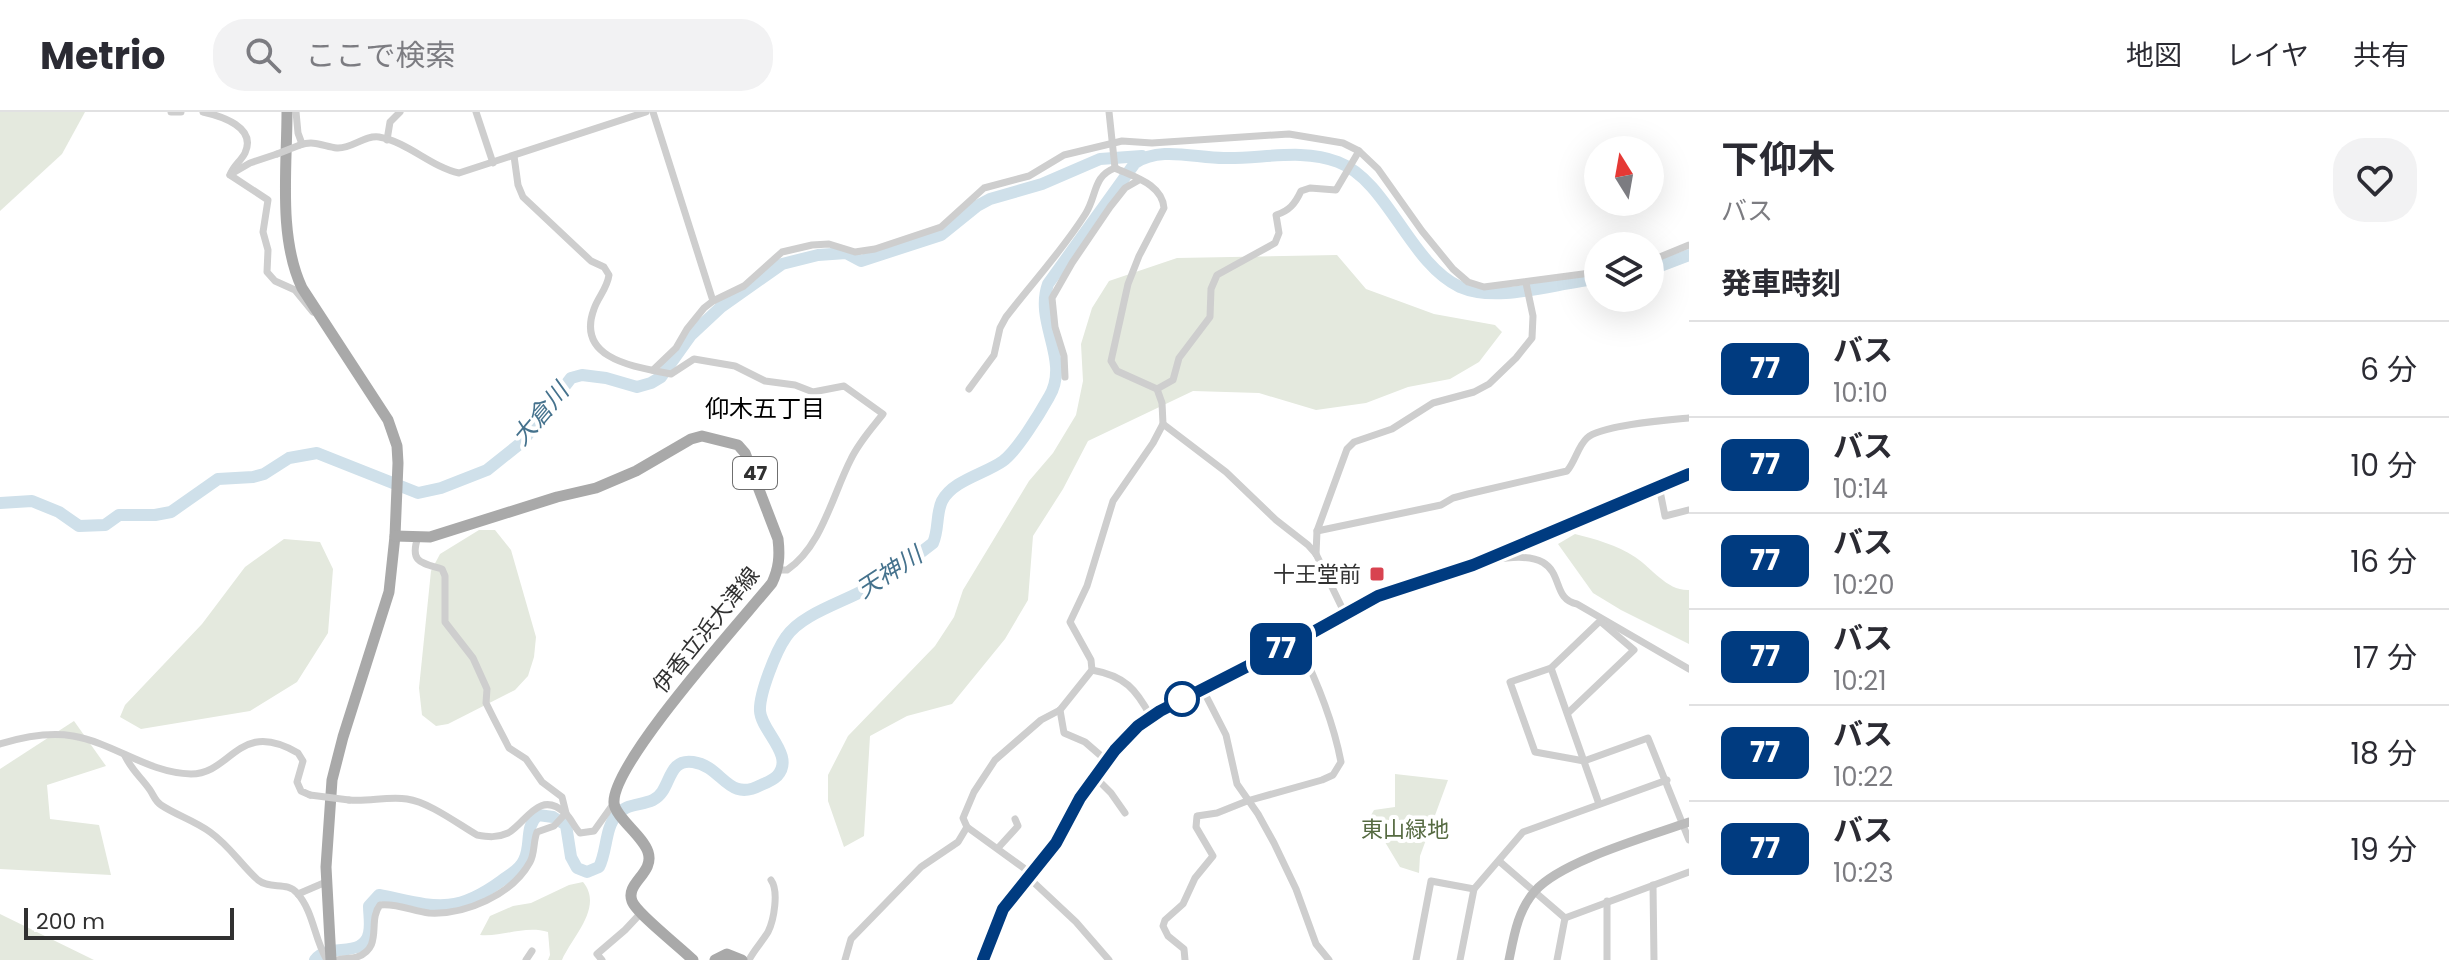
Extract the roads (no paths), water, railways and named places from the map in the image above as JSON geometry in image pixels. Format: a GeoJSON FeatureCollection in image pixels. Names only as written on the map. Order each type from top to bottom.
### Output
{"type":"FeatureCollection","features":[{"type":"Feature","properties":{"kind":"main road"},"geometry":{"type":"LineString","coordinates":[[287,112],[290,257],[302,288],[388,420],[395,438],[398,463],[389,592],[332,780],[326,882],[329,958]]}},
{"type":"Feature","properties":{"kind":"main road","name":"伊香立浜大津線"},"geometry":{"type":"LineString","coordinates":[[395,536],[430,537],[545,500],[596,488],[702,436],[738,445],[745,453],[778,539],[778,570],[763,594],[649,732],[618,781],[615,807]]}},
{"type":"Feature","properties":{"kind":"main road"},"geometry":{"type":"LineString","coordinates":[[983,960],[1003,909],[1056,843],[1075,806],[1107,761],[1138,726],[1151,717],[1386,592],[1483,561],[1689,474]]}},
{"type":"Feature","properties":{"kind":"main road"},"geometry":{"type":"LineString","coordinates":[[615,807],[648,853],[648,869],[630,895],[632,903],[640,914],[693,960]]}},
{"type":"Feature","properties":{"kind":"main road"},"geometry":{"type":"LineString","coordinates":[[1509,960],[1516,925],[1534,892],[1568,867],[1686,823]]}},
{"type":"Feature","properties":{"kind":"main road"},"geometry":{"type":"LineString","coordinates":[[715,960],[727,954],[742,960]]}},
{"type":"Feature","properties":{"kind":"street"},"geometry":{"type":"LineString","coordinates":[[171,112],[181,112]]}},
{"type":"Feature","properties":{"kind":"street"},"geometry":{"type":"LineString","coordinates":[[203,112],[219,114],[236,124],[245,134],[246,149],[230,175]]}},
{"type":"Feature","properties":{"kind":"street"},"geometry":{"type":"LineString","coordinates":[[296,112],[301,145]]}},
{"type":"Feature","properties":{"kind":"street"},"geometry":{"type":"LineString","coordinates":[[387,140],[390,122],[400,112]]}},
{"type":"Feature","properties":{"kind":"street"},"geometry":{"type":"LineString","coordinates":[[476,112],[493,163]]}},
{"type":"Feature","properties":{"kind":"street"},"geometry":{"type":"LineString","coordinates":[[230,175],[250,163],[301,145],[314,142],[338,148],[348,147],[375,136],[414,151],[453,172],[468,172],[646,112]]}},
{"type":"Feature","properties":{"kind":"street"},"geometry":{"type":"LineString","coordinates":[[653,112],[713,301]]}},
{"type":"Feature","properties":{"kind":"street"},"geometry":{"type":"LineString","coordinates":[[1109,112],[1115,167]]}},
{"type":"Feature","properties":{"kind":"street"},"geometry":{"type":"LineString","coordinates":[[653,370],[676,348],[696,317],[713,301],[744,286],[782,252],[829,244],[855,252],[875,249],[941,227],[984,188],[1029,176],[1064,155],[1122,141],[1152,143],[1289,134],[1343,143],[1359,151],[1378,169],[1422,231],[1468,282],[1484,287],[1584,274]]}},
{"type":"Feature","properties":{"kind":"street"},"geometry":{"type":"LineString","coordinates":[[1157,389],[1173,380],[1179,358],[1210,317],[1211,289],[1217,275],[1275,243],[1279,233],[1276,215],[1296,202],[1301,191],[1310,188],[1336,190],[1359,151]]}},
{"type":"Feature","properties":{"kind":"street"},"geometry":{"type":"LineString","coordinates":[[514,156],[523,197],[591,261],[604,267],[609,275],[607,288],[594,307],[590,322],[598,350],[608,357],[671,374],[694,359],[735,366],[765,381],[795,385],[813,392],[844,386],[883,414],[851,458],[832,505],[804,555],[787,570],[778,570]]}},
{"type":"Feature","properties":{"kind":"street"},"geometry":{"type":"LineString","coordinates":[[1109,960],[1031,876],[967,827],[963,818],[983,776],[995,760],[1041,720],[1060,710],[1092,670],[1091,660],[1070,622],[1087,586],[1113,501],[1163,424],[1162,403],[1157,389],[1117,371],[1111,361],[1128,284],[1164,208],[1160,193],[1154,186],[1115,167]]}},
{"type":"Feature","properties":{"kind":"street"},"geometry":{"type":"LineString","coordinates":[[969,389],[994,355],[1000,328],[1006,317],[1082,219],[1097,180],[1115,167]]}},
{"type":"Feature","properties":{"kind":"street"},"geometry":{"type":"LineString","coordinates":[[230,175],[268,200],[263,232],[268,250],[267,272],[275,281],[295,290],[312,313],[318,312]]}},
{"type":"Feature","properties":{"kind":"street"},"geometry":{"type":"LineString","coordinates":[[1065,377],[1064,356],[1055,327],[1052,298],[1110,207],[1136,179]]}},
{"type":"Feature","properties":{"kind":"street"},"geometry":{"type":"LineString","coordinates":[[1664,255],[1689,245]]}},
{"type":"Feature","properties":{"kind":"street"},"geometry":{"type":"LineString","coordinates":[[1316,554],[1317,531],[1340,463],[1354,442],[1392,429],[1433,403],[1474,392],[1489,384],[1528,344],[1534,328],[1526,283]]}},
{"type":"Feature","properties":{"kind":"street"},"geometry":{"type":"LineString","coordinates":[[1317,531],[1441,505],[1453,498],[1567,471],[1586,438],[1596,433],[1689,418]]}},
{"type":"Feature","properties":{"kind":"street"},"geometry":{"type":"LineString","coordinates":[[1163,424],[1226,472],[1316,554],[1345,614]]}},
{"type":"Feature","properties":{"kind":"street"},"geometry":{"type":"LineString","coordinates":[[1659,486],[1665,516],[1689,510]]}},
{"type":"Feature","properties":{"kind":"street"},"geometry":{"type":"LineString","coordinates":[[418,537],[416,558],[425,566],[442,569],[445,576],[445,622],[473,658],[487,689],[486,703],[509,748],[532,765],[542,782],[559,792],[564,815]]}},
{"type":"Feature","properties":{"kind":"street"},"geometry":{"type":"LineString","coordinates":[[1483,561],[1522,556],[1547,562],[1569,602],[1689,669]]}},
{"type":"Feature","properties":{"kind":"street"},"geometry":{"type":"LineString","coordinates":[[1568,713],[1634,650],[1600,621],[1551,668],[1510,682],[1535,752],[1584,761],[1648,738],[1686,823],[1689,840]]}},
{"type":"Feature","properties":{"kind":"street"},"geometry":{"type":"LineString","coordinates":[[1185,960],[1184,949],[1168,936],[1163,926],[1188,896],[1195,878],[1213,856],[1196,827],[1197,816],[1217,813],[1247,801],[1322,780],[1333,775],[1341,762],[1335,730],[1313,672],[1297,641]]}},
{"type":"Feature","properties":{"kind":"street"},"geometry":{"type":"LineString","coordinates":[[1551,668],[1599,804]]}},
{"type":"Feature","properties":{"kind":"street"},"geometry":{"type":"LineString","coordinates":[[1092,670],[1125,681],[1139,694],[1151,717]]}},
{"type":"Feature","properties":{"kind":"street"},"geometry":{"type":"LineString","coordinates":[[1202,688],[1226,735],[1233,773],[1247,801],[1258,814],[1296,889],[1316,944],[1329,960]]}},
{"type":"Feature","properties":{"kind":"street"},"geometry":{"type":"LineString","coordinates":[[1060,710],[1064,733],[1085,742],[1107,761]]}},
{"type":"Feature","properties":{"kind":"street"},"geometry":{"type":"LineString","coordinates":[[0,744],[49,735],[76,736],[159,768],[193,774],[212,767],[239,748],[269,742],[298,753],[303,761],[297,782],[301,791],[310,795],[349,800],[407,799],[419,802],[477,835],[487,837],[511,831],[530,811],[539,807],[557,808],[580,833],[590,833],[615,807]]}},
{"type":"Feature","properties":{"kind":"street"},"geometry":{"type":"LineString","coordinates":[[125,756],[133,772],[150,789],[157,802],[209,831],[269,887],[288,886],[298,894],[329,958],[356,957],[370,947],[375,936],[376,910],[380,905],[446,913],[473,907],[490,898],[525,869],[531,860],[537,832],[554,826],[564,815]]}},
{"type":"Feature","properties":{"kind":"street"},"geometry":{"type":"LineString","coordinates":[[1095,777],[1125,813]]}},
{"type":"Feature","properties":{"kind":"street"},"geometry":{"type":"LineString","coordinates":[[1460,960],[1474,889],[1523,832],[1667,780]]}},
{"type":"Feature","properties":{"kind":"street"},"geometry":{"type":"LineString","coordinates":[[998,848],[1018,826],[1015,819]]}},
{"type":"Feature","properties":{"kind":"street"},"geometry":{"type":"LineString","coordinates":[[845,960],[851,939],[921,867],[958,842],[967,827]]}},
{"type":"Feature","properties":{"kind":"street"},"geometry":{"type":"LineString","coordinates":[[1499,861],[1565,918]]}},
{"type":"Feature","properties":{"kind":"street"},"geometry":{"type":"LineString","coordinates":[[1565,918],[1689,872]]}},
{"type":"Feature","properties":{"kind":"street"},"geometry":{"type":"LineString","coordinates":[[749,960],[769,930],[775,892],[771,880]]}},
{"type":"Feature","properties":{"kind":"street"},"geometry":{"type":"LineString","coordinates":[[1416,960],[1431,881],[1474,889]]}},
{"type":"Feature","properties":{"kind":"street"},"geometry":{"type":"LineString","coordinates":[[298,894],[326,882]]}},
{"type":"Feature","properties":{"kind":"street"},"geometry":{"type":"LineString","coordinates":[[1653,885],[1654,960]]}},
{"type":"Feature","properties":{"kind":"street"},"geometry":{"type":"LineString","coordinates":[[1607,901],[1607,960]]}},
{"type":"Feature","properties":{"kind":"street"},"geometry":{"type":"LineString","coordinates":[[588,960],[600,957],[640,914]]}},
{"type":"Feature","properties":{"kind":"street"},"geometry":{"type":"LineString","coordinates":[[1557,960],[1565,918]]}},
{"type":"Feature","properties":{"kind":"street"},"geometry":{"type":"LineString","coordinates":[[526,960],[532,951]]}},
{"type":"Feature","properties":{"kind":"waterway","name":"天神川"},"geometry":{"type":"LineString","coordinates":[[315,960],[328,952],[360,946],[366,941],[370,930],[369,906],[379,895],[443,905],[469,900],[484,892],[522,864],[531,825],[538,815],[553,817],[566,825],[571,857],[577,868],[587,872],[599,867],[616,816],[624,809],[659,796],[678,765],[684,762],[703,765],[740,790],[750,789],[777,776],[782,760],[762,719],[760,704],[773,662],[786,637],[802,622],[868,588],[933,543],[940,506],[947,494],[1003,461],[1021,441],[1055,383],[1055,355],[1045,313],[1048,284],[1135,163],[1166,154],[1224,158],[1296,155],[1324,158],[1356,172],[1371,186],[1426,260],[1442,276],[1460,287],[1475,292],[1510,293],[1584,281]]}},
{"type":"Feature","properties":{"kind":"waterway","name":"大倉川"},"geometry":{"type":"LineString","coordinates":[[0,503],[32,501],[59,512],[79,526],[105,525],[119,515],[171,512],[218,479],[253,477],[264,474],[289,458],[317,453],[418,493],[441,488],[487,470],[522,442],[571,378],[582,375],[606,378],[637,387],[661,377],[691,335],[721,307],[782,264],[818,255],[846,253],[861,261],[941,235],[990,199],[1042,184],[1100,159],[1142,156]]}},
{"type":"Feature","properties":{"kind":"waterway","name":"天神川"},"geometry":{"type":"LineString","coordinates":[[1664,265],[1689,255]]}},
{"type":"Feature","properties":{"kind":"place","name":"十王堂前"},"geometry":{"type":"Point","coordinates":[1377,574]}},
{"type":"Feature","properties":{"kind":"district","name":"仰木五丁目"},"geometry":{"type":"Point","coordinates":[765,408]}},
{"type":"Feature","properties":{"kind":"park label","name":"東山緑地"},"geometry":{"type":"Point","coordinates":[1405,829]}}]}
